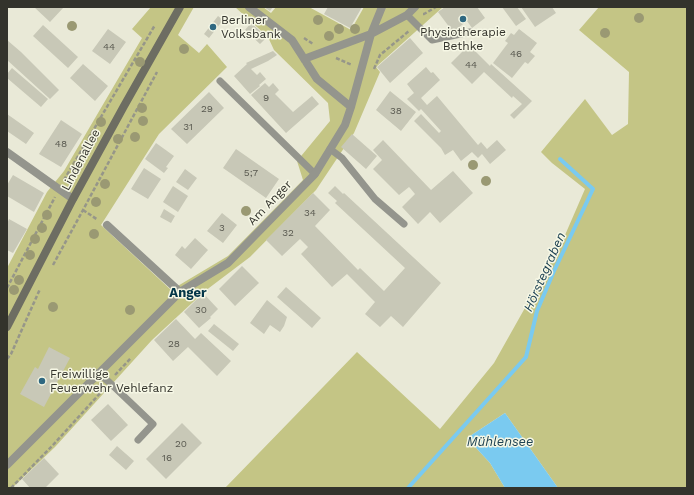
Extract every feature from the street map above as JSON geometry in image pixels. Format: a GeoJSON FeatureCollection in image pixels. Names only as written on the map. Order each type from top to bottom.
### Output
{"type":"FeatureCollection","features":[{"type":"Feature","properties":{"kind":"main road","name":"Lindenallee"},"geometry":{"type":"LineString","coordinates":[[7,327],[73,199],[127,99],[180,7]]}},
{"type":"Feature","properties":{"kind":"street"},"geometry":{"type":"LineString","coordinates":[[249,7],[292,40],[317,79],[351,107]]}},
{"type":"Feature","properties":{"kind":"street","name":"Am Anger"},"geometry":{"type":"LineString","coordinates":[[7,465],[180,292],[228,263],[315,174],[344,125],[351,107],[370,34],[382,7]]}},
{"type":"Feature","properties":{"kind":"street"},"geometry":{"type":"LineString","coordinates":[[304,59],[370,34],[407,15],[415,9],[415,7]]}},
{"type":"Feature","properties":{"kind":"street"},"geometry":{"type":"LineString","coordinates":[[7,152],[73,199]]}},
{"type":"Feature","properties":{"kind":"street"},"geometry":{"type":"LineString","coordinates":[[107,225],[180,292]]}},
{"type":"Feature","properties":{"kind":"lane"},"geometry":{"type":"LineString","coordinates":[[407,15],[432,40],[470,32]]}},
{"type":"Feature","properties":{"kind":"lane"},"geometry":{"type":"LineString","coordinates":[[220,81],[315,174]]}},
{"type":"Feature","properties":{"kind":"lane"},"geometry":{"type":"LineString","coordinates":[[330,149],[342,158],[375,199],[404,224]]}},
{"type":"Feature","properties":{"kind":"lane"},"geometry":{"type":"LineString","coordinates":[[98,373],[153,424],[138,440]]}},
{"type":"Feature","properties":{"kind":"path"},"geometry":{"type":"LineString","coordinates":[[7,288],[59,189],[155,26]]}},
{"type":"Feature","properties":{"kind":"path"},"geometry":{"type":"LineString","coordinates":[[52,265],[159,68]]}},
{"type":"Feature","properties":{"kind":"path"},"geometry":{"type":"LineString","coordinates":[[83,210],[107,225]]}},
{"type":"Feature","properties":{"kind":"path"},"geometry":{"type":"LineString","coordinates":[[7,359],[11,354],[42,286]]}},
{"type":"Feature","properties":{"kind":"green space"},"geometry":{"type":"Polygon","coordinates":[[[151,7],[194,7],[178,35],[199,53],[207,44],[227,67],[159,134],[101,225],[171,290],[228,256],[303,180],[297,161],[330,121],[328,103],[274,50],[268,37],[235,7],[263,7],[271,13],[276,7],[309,7],[351,30],[364,7],[443,7],[376,67],[380,72],[354,133],[316,190],[250,257],[205,291],[152,340],[55,447],[12,488],[7,488],[7,268],[47,192],[64,171],[142,38],[132,29],[151,7]]]}},
{"type":"Feature","properties":{"kind":"green space"},"geometry":{"type":"Polygon","coordinates":[[[599,7],[687,7],[687,488],[558,488],[505,413],[467,438],[490,463],[505,488],[225,488],[357,352],[440,429],[494,363],[562,242],[585,189],[552,163],[541,152],[585,99],[612,135],[628,124],[629,72],[579,30],[599,7]]]}},
{"type":"Feature","properties":{"kind":"water","name":"Mühlensee"},"geometry":{"type":"Polygon","coordinates":[[[505,413],[558,488],[505,488],[490,463],[467,438],[505,413]]]}},
{"type":"Feature","properties":{"kind":"building"},"geometry":{"type":"Polygon","coordinates":[[[34,7],[64,7],[50,22],[34,7]]]}},
{"type":"Feature","properties":{"kind":"building"},"geometry":{"type":"Polygon","coordinates":[[[264,7],[273,7],[270,11],[264,7]]]}},
{"type":"Feature","properties":{"kind":"building"},"geometry":{"type":"Polygon","coordinates":[[[328,7],[362,7],[350,28],[324,14],[328,7]]]}},
{"type":"Feature","properties":{"kind":"building","name":"Physiotherapie Bethke"},"geometry":{"type":"Polygon","coordinates":[[[445,7],[477,7],[485,18],[472,28],[467,21],[453,32],[438,12],[445,7]]]}},
{"type":"Feature","properties":{"kind":"building"},"geometry":{"type":"Polygon","coordinates":[[[502,7],[517,7],[526,19],[516,26],[502,7]]]}},
{"type":"Feature","properties":{"kind":"building"},"geometry":{"type":"Polygon","coordinates":[[[521,7],[552,7],[556,13],[535,27],[521,7]]]}},
{"type":"Feature","properties":{"kind":"building","name":"Berliner Volksbank"},"geometry":{"type":"Polygon","coordinates":[[[218,16],[223,20],[209,38],[204,34],[218,16]]]}},
{"type":"Feature","properties":{"kind":"building"},"geometry":{"type":"Polygon","coordinates":[[[251,23],[267,37],[260,44],[245,30],[251,23]]]}},
{"type":"Feature","properties":{"kind":"building"},"geometry":{"type":"Polygon","coordinates":[[[43,25],[78,57],[68,68],[33,36],[43,25]]]}},
{"type":"Feature","properties":{"kind":"building"},"geometry":{"type":"Polygon","coordinates":[[[108,29],[126,42],[110,64],[92,51],[108,29]]]}},
{"type":"Feature","properties":{"kind":"building"},"geometry":{"type":"Polygon","coordinates":[[[519,29],[537,43],[530,52],[535,56],[528,64],[525,62],[512,78],[493,63],[508,43],[505,41],[511,33],[514,35],[519,29]]]}},
{"type":"Feature","properties":{"kind":"building"},"geometry":{"type":"Polygon","coordinates":[[[410,38],[423,53],[390,83],[377,67],[410,38]]]}},
{"type":"Feature","properties":{"kind":"building"},"geometry":{"type":"Polygon","coordinates":[[[7,40],[59,90],[50,99],[7,60],[7,40]]]}},
{"type":"Feature","properties":{"kind":"building"},"geometry":{"type":"Polygon","coordinates":[[[469,45],[490,66],[491,64],[532,101],[514,119],[510,115],[522,104],[513,96],[512,98],[484,72],[472,84],[451,63],[469,45]]]}},
{"type":"Feature","properties":{"kind":"building"},"geometry":{"type":"Polygon","coordinates":[[[273,51],[277,55],[251,69],[257,75],[260,72],[266,79],[250,94],[234,76],[247,64],[246,63],[273,51]]]}},
{"type":"Feature","properties":{"kind":"building"},"geometry":{"type":"Polygon","coordinates":[[[83,64],[108,86],[95,101],[70,78],[83,64]]]}},
{"type":"Feature","properties":{"kind":"building"},"geometry":{"type":"Polygon","coordinates":[[[426,67],[440,80],[421,98],[427,105],[437,96],[478,145],[481,142],[487,149],[497,140],[506,150],[490,164],[482,154],[478,158],[472,152],[461,161],[453,150],[445,155],[441,148],[414,121],[421,114],[439,133],[441,131],[421,109],[419,111],[407,99],[414,93],[407,84],[426,67]]]}},
{"type":"Feature","properties":{"kind":"building"},"geometry":{"type":"Polygon","coordinates":[[[12,68],[48,99],[41,107],[7,78],[7,74],[12,68]]]}},
{"type":"Feature","properties":{"kind":"building"},"geometry":{"type":"Polygon","coordinates":[[[265,83],[269,87],[273,83],[279,90],[275,94],[293,112],[312,96],[319,104],[286,133],[251,95],[265,83]]]}},
{"type":"Feature","properties":{"kind":"building"},"geometry":{"type":"Polygon","coordinates":[[[390,91],[416,112],[401,131],[376,110],[390,91]]]}},
{"type":"Feature","properties":{"kind":"building"},"geometry":{"type":"Polygon","coordinates":[[[209,92],[224,108],[187,144],[171,129],[209,92]]]}},
{"type":"Feature","properties":{"kind":"building"},"geometry":{"type":"Polygon","coordinates":[[[7,114],[34,133],[26,144],[7,131],[7,114]]]}},
{"type":"Feature","properties":{"kind":"building"},"geometry":{"type":"Polygon","coordinates":[[[61,120],[82,134],[61,167],[39,154],[61,120]]]}},
{"type":"Feature","properties":{"kind":"building"},"geometry":{"type":"Polygon","coordinates":[[[352,134],[377,156],[366,169],[341,147],[352,134]]]}},
{"type":"Feature","properties":{"kind":"building"},"geometry":{"type":"Polygon","coordinates":[[[383,140],[431,190],[453,171],[473,193],[440,223],[430,212],[418,224],[402,207],[415,194],[409,187],[399,195],[373,169],[382,160],[373,150],[383,140]]]}},
{"type":"Feature","properties":{"kind":"building"},"geometry":{"type":"Polygon","coordinates":[[[156,143],[174,156],[166,167],[168,168],[164,173],[145,159],[156,143]]]}},
{"type":"Feature","properties":{"kind":"building"},"geometry":{"type":"Polygon","coordinates":[[[236,149],[279,179],[266,198],[223,168],[236,149]]]}},
{"type":"Feature","properties":{"kind":"building"},"geometry":{"type":"Polygon","coordinates":[[[144,168],[161,179],[148,199],[131,189],[144,168]]]}},
{"type":"Feature","properties":{"kind":"building"},"geometry":{"type":"Polygon","coordinates":[[[185,169],[197,178],[188,190],[176,182],[185,169]]]}},
{"type":"Feature","properties":{"kind":"building"},"geometry":{"type":"Polygon","coordinates":[[[13,175],[44,193],[34,212],[7,196],[7,185],[13,175]]]}},
{"type":"Feature","properties":{"kind":"building"},"geometry":{"type":"Polygon","coordinates":[[[173,186],[188,196],[178,212],[163,202],[173,186]]]}},
{"type":"Feature","properties":{"kind":"building"},"geometry":{"type":"Polygon","coordinates":[[[335,186],[441,283],[403,327],[391,316],[380,327],[365,314],[375,302],[347,274],[332,287],[301,254],[308,247],[300,239],[282,256],[266,240],[313,193],[330,210],[315,226],[358,270],[360,268],[384,291],[405,268],[335,203],[337,201],[328,193],[335,186]]]}},
{"type":"Feature","properties":{"kind":"building"},"geometry":{"type":"Polygon","coordinates":[[[164,209],[175,216],[171,223],[160,217],[164,209]]]}},
{"type":"Feature","properties":{"kind":"building"},"geometry":{"type":"Polygon","coordinates":[[[222,213],[237,225],[223,243],[207,231],[222,213]]]}},
{"type":"Feature","properties":{"kind":"building"},"geometry":{"type":"Polygon","coordinates":[[[9,219],[27,229],[13,253],[7,250],[7,224],[9,219]]]}},
{"type":"Feature","properties":{"kind":"building"},"geometry":{"type":"Polygon","coordinates":[[[195,238],[208,250],[191,269],[175,255],[182,246],[185,249],[195,238]]]}},
{"type":"Feature","properties":{"kind":"building"},"geometry":{"type":"Polygon","coordinates":[[[242,266],[259,283],[235,306],[219,289],[242,266]]]}},
{"type":"Feature","properties":{"kind":"building"},"geometry":{"type":"Polygon","coordinates":[[[286,287],[321,318],[312,328],[277,297],[286,287]]]}},
{"type":"Feature","properties":{"kind":"building"},"geometry":{"type":"Polygon","coordinates":[[[203,293],[218,309],[210,317],[211,318],[199,328],[184,312],[203,293]]]}},
{"type":"Feature","properties":{"kind":"building"},"geometry":{"type":"Polygon","coordinates":[[[267,300],[287,317],[280,332],[270,325],[264,334],[250,323],[267,300]]]}},
{"type":"Feature","properties":{"kind":"building"},"geometry":{"type":"Polygon","coordinates":[[[176,319],[195,339],[201,333],[231,361],[217,376],[188,347],[173,361],[154,340],[176,319]]]}},
{"type":"Feature","properties":{"kind":"building"},"geometry":{"type":"Polygon","coordinates":[[[214,324],[239,344],[233,351],[208,331],[214,324]]]}},
{"type":"Feature","properties":{"kind":"building","name":"Freiwillige Feuerwehr Vehlefanz"},"geometry":{"type":"Polygon","coordinates":[[[49,347],[70,358],[44,407],[20,394],[35,367],[38,369],[49,347]]]}},
{"type":"Feature","properties":{"kind":"building"},"geometry":{"type":"Polygon","coordinates":[[[108,404],[128,425],[111,441],[91,420],[108,404]]]}},
{"type":"Feature","properties":{"kind":"building"},"geometry":{"type":"Polygon","coordinates":[[[182,423],[202,443],[166,479],[146,459],[182,423]]]}},
{"type":"Feature","properties":{"kind":"building"},"geometry":{"type":"Polygon","coordinates":[[[117,446],[134,461],[126,470],[109,455],[117,446]]]}},
{"type":"Feature","properties":{"kind":"building"},"geometry":{"type":"Polygon","coordinates":[[[44,458],[59,474],[45,488],[30,488],[22,479],[44,458]]]}},
{"type":"Feature","properties":{"kind":"waterway","name":"Hörstegraben"},"geometry":{"type":"LineString","coordinates":[[408,488],[526,357],[537,311],[554,271],[593,189],[560,159]]}},
{"type":"Feature","properties":{"kind":"place","name":"Physiotherapie Bethke"},"geometry":{"type":"Point","coordinates":[463,19]}},
{"type":"Feature","properties":{"kind":"place","name":"Berliner Volksbank"},"geometry":{"type":"Point","coordinates":[213,27]}},
{"type":"Feature","properties":{"kind":"place","name":"Freiwillige Feuerwehr Vehlefanz"},"geometry":{"type":"Point","coordinates":[42,381]}},
{"type":"Feature","properties":{"kind":"district","name":"Anger"},"geometry":{"type":"Point","coordinates":[188,293]}}]}
